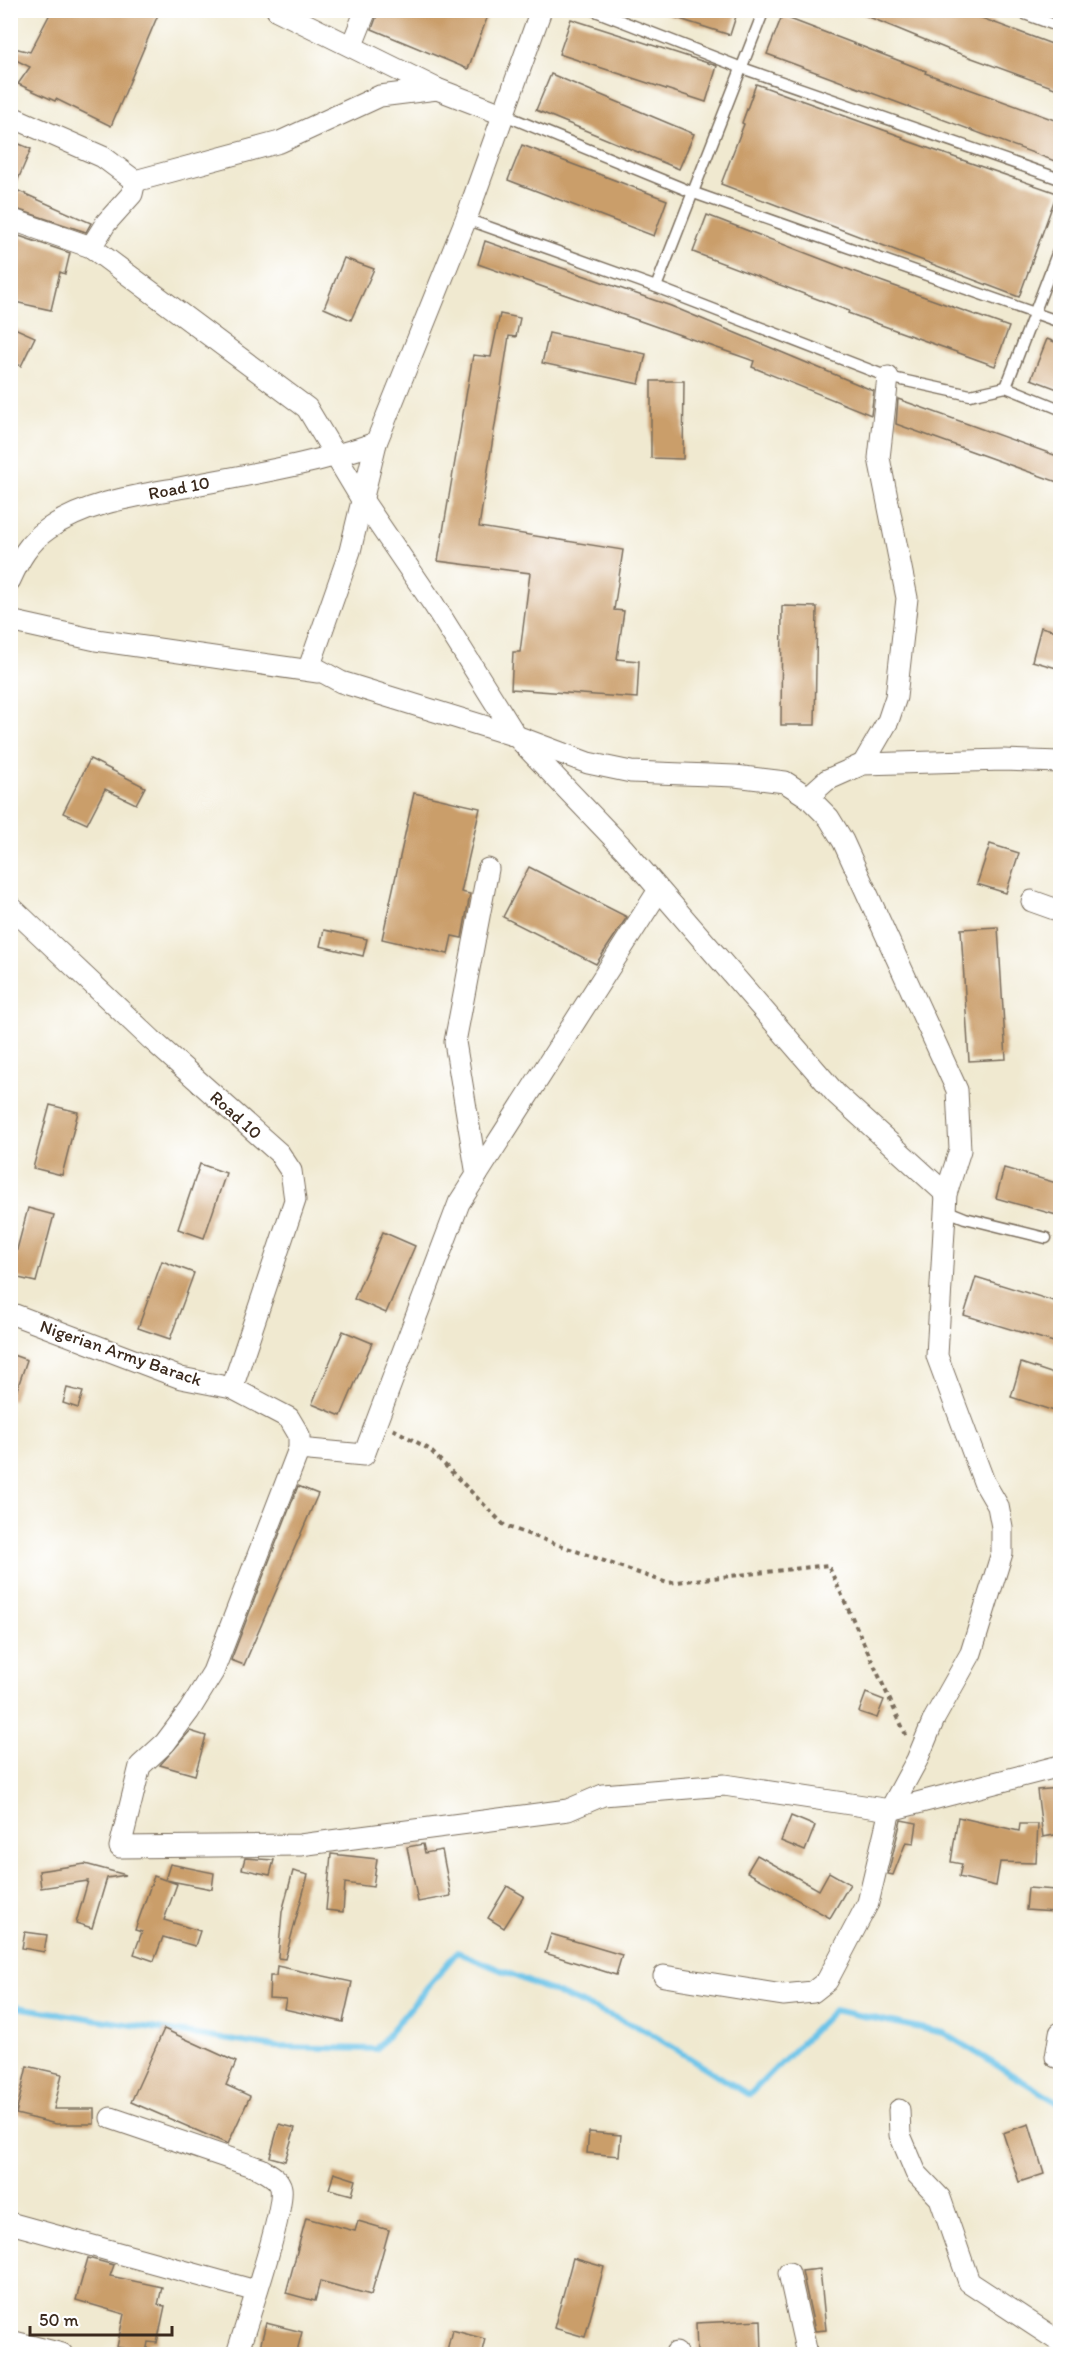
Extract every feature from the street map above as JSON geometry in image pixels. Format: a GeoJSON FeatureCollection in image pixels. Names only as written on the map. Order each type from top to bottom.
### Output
{"type":"FeatureCollection","features":[{"type":"Feature","properties":{"kind":"street"},"geometry":{"type":"LineString","coordinates":[[277,10],[437,88],[502,114]]}},
{"type":"Feature","properties":{"kind":"street"},"geometry":{"type":"LineString","coordinates":[[352,45],[366,10]]}},
{"type":"Feature","properties":{"kind":"street"},"geometry":{"type":"LineString","coordinates":[[318,672],[310,665],[312,654],[350,551],[376,443],[466,219],[541,10]]}},
{"type":"Feature","properties":{"kind":"street"},"geometry":{"type":"LineString","coordinates":[[135,181],[280,142],[380,96],[437,88]]}},
{"type":"Feature","properties":{"kind":"street"},"geometry":{"type":"LineString","coordinates":[[10,116],[103,157],[135,181]]}},
{"type":"Feature","properties":{"kind":"street"},"geometry":{"type":"LineString","coordinates":[[91,247],[106,223],[132,194],[135,181]]}},
{"type":"Feature","properties":{"kind":"street"},"geometry":{"type":"LineString","coordinates":[[10,219],[91,247],[307,408],[361,498],[434,605],[516,736],[624,849],[836,1094],[945,1202]]}},
{"type":"Feature","properties":{"kind":"street"},"geometry":{"type":"LineString","coordinates":[[863,764],[888,721],[896,697],[907,598],[879,458],[888,377]]}},
{"type":"Feature","properties":{"kind":"street","name":"Road 10"},"geometry":{"type":"LineString","coordinates":[[10,580],[22,554],[48,529],[94,507],[137,496],[337,456],[376,443]]}},
{"type":"Feature","properties":{"kind":"street"},"geometry":{"type":"LineString","coordinates":[[10,621],[96,640],[318,672],[341,682],[516,736],[599,765],[631,772],[735,776],[785,782],[808,797],[829,818],[843,841],[957,1090],[960,1150],[945,1202],[937,1356],[984,1482],[998,1506],[1002,1527],[1002,1553],[971,1653],[934,1719],[917,1760],[890,1810],[868,1903],[844,1951],[821,1987],[813,1992],[783,1995],[664,1976]]}},
{"type":"Feature","properties":{"kind":"street"},"geometry":{"type":"LineString","coordinates":[[808,797],[827,780],[863,764],[1003,760],[1060,762]]}},
{"type":"Feature","properties":{"kind":"street"},"geometry":{"type":"LineString","coordinates":[[477,1175],[455,1042],[488,869]]}},
{"type":"Feature","properties":{"kind":"street"},"geometry":{"type":"LineString","coordinates":[[659,890],[459,1203],[364,1455],[299,1449],[213,1672],[189,1712],[165,1743],[140,1767],[120,1847],[300,1845],[567,1810],[603,1795],[724,1785],[890,1810],[1060,1766]]}},
{"type":"Feature","properties":{"kind":"street"},"geometry":{"type":"LineString","coordinates":[[1032,901],[1060,911]]}},
{"type":"Feature","properties":{"kind":"street","name":"Road 10"},"geometry":{"type":"LineString","coordinates":[[10,906],[152,1040],[279,1153],[291,1171],[295,1200],[232,1388]]}},
{"type":"Feature","properties":{"kind":"street","name":"Nigerian Army Barack"},"geometry":{"type":"LineString","coordinates":[[10,1313],[181,1378],[232,1388],[289,1418],[299,1435],[299,1449]]}},
{"type":"Feature","properties":{"kind":"street"},"geometry":{"type":"LineString","coordinates":[[1056,2057],[1060,2033]]}},
{"type":"Feature","properties":{"kind":"street"},"geometry":{"type":"LineString","coordinates":[[899,2110],[900,2135],[916,2173],[940,2198],[969,2282],[1060,2342]]}},
{"type":"Feature","properties":{"kind":"street"},"geometry":{"type":"LineString","coordinates":[[111,2118],[261,2169],[276,2178],[281,2190],[276,2217],[237,2355]]}},
{"type":"Feature","properties":{"kind":"street"},"geometry":{"type":"LineString","coordinates":[[10,2223],[256,2291]]}},
{"type":"Feature","properties":{"kind":"street"},"geometry":{"type":"LineString","coordinates":[[789,2273],[807,2355]]}},
{"type":"Feature","properties":{"kind":"street"},"geometry":{"type":"LineString","coordinates":[[10,2341],[62,2355]]}},
{"type":"Feature","properties":{"kind":"lane"},"geometry":{"type":"LineString","coordinates":[[593,10],[742,68],[1060,179]]}},
{"type":"Feature","properties":{"kind":"lane"},"geometry":{"type":"LineString","coordinates":[[656,287],[764,10]]}},
{"type":"Feature","properties":{"kind":"lane"},"geometry":{"type":"LineString","coordinates":[[1014,10],[1060,27]]}},
{"type":"Feature","properties":{"kind":"lane"},"geometry":{"type":"LineString","coordinates":[[502,114],[694,193],[1035,311],[1060,322]]}},
{"type":"Feature","properties":{"kind":"lane"},"geometry":{"type":"LineString","coordinates":[[466,219],[656,287],[888,377],[970,395],[1006,387],[1060,410]]}},
{"type":"Feature","properties":{"kind":"lane"},"geometry":{"type":"LineString","coordinates":[[1006,387],[1060,246]]}},
{"type":"Feature","properties":{"kind":"lane"},"geometry":{"type":"LineString","coordinates":[[945,1202],[964,1218],[1046,1238]]}},
{"type":"Feature","properties":{"kind":"path"},"geometry":{"type":"LineString","coordinates":[[377,1420],[429,1449],[505,1526],[666,1583],[828,1565],[917,1760]]}},
{"type":"Feature","properties":{"kind":"building"},"geometry":{"type":"Polygon","coordinates":[[[52,10],[160,10],[111,126],[56,99],[55,101],[18,84],[30,67],[10,57],[10,47],[30,52],[52,10]]]}},
{"type":"Feature","properties":{"kind":"building"},"geometry":{"type":"Polygon","coordinates":[[[379,10],[490,10],[468,69],[372,29],[379,10]]]}},
{"type":"Feature","properties":{"kind":"building"},"geometry":{"type":"Polygon","coordinates":[[[665,10],[738,10],[730,35],[664,14],[665,10]]]}},
{"type":"Feature","properties":{"kind":"building"},"geometry":{"type":"Polygon","coordinates":[[[852,10],[960,10],[1060,47],[1060,90],[947,49],[852,10]]]}},
{"type":"Feature","properties":{"kind":"building"},"geometry":{"type":"Polygon","coordinates":[[[782,16],[926,71],[925,73],[1060,122],[1060,163],[767,54],[782,16]]]}},
{"type":"Feature","properties":{"kind":"building"},"geometry":{"type":"Polygon","coordinates":[[[571,19],[717,66],[706,102],[559,54],[571,19]]]}},
{"type":"Feature","properties":{"kind":"building"},"geometry":{"type":"Polygon","coordinates":[[[551,74],[694,134],[679,169],[536,110],[551,74]]]}},
{"type":"Feature","properties":{"kind":"building"},"geometry":{"type":"Polygon","coordinates":[[[756,84],[903,137],[902,139],[1057,193],[1019,297],[721,184],[744,124],[742,123],[756,84]]]}},
{"type":"Feature","properties":{"kind":"building"},"geometry":{"type":"Polygon","coordinates":[[[10,140],[31,149],[14,189],[91,223],[86,232],[10,207],[10,140]]]}},
{"type":"Feature","properties":{"kind":"building"},"geometry":{"type":"Polygon","coordinates":[[[522,145],[667,200],[654,236],[508,180],[522,145]]]}},
{"type":"Feature","properties":{"kind":"building"},"geometry":{"type":"Polygon","coordinates":[[[707,215],[855,272],[1009,327],[995,366],[848,313],[849,311],[693,252],[707,215]]]}},
{"type":"Feature","properties":{"kind":"building"},"geometry":{"type":"Polygon","coordinates":[[[10,233],[70,253],[65,274],[60,272],[51,310],[10,301],[10,233]]]}},
{"type":"Feature","properties":{"kind":"building"},"geometry":{"type":"Polygon","coordinates":[[[485,241],[671,306],[874,391],[871,415],[752,367],[754,361],[478,264],[485,241]]]}},
{"type":"Feature","properties":{"kind":"building"},"geometry":{"type":"Polygon","coordinates":[[[344,258],[374,269],[351,320],[324,308],[344,258]]]}},
{"type":"Feature","properties":{"kind":"building"},"geometry":{"type":"Polygon","coordinates":[[[500,314],[520,318],[516,337],[509,336],[479,527],[623,550],[614,610],[624,611],[617,659],[639,661],[637,698],[511,689],[513,652],[520,652],[530,573],[438,561],[473,355],[491,357],[500,314]]]}},
{"type":"Feature","properties":{"kind":"building"},"geometry":{"type":"Polygon","coordinates":[[[10,326],[35,337],[21,366],[10,361],[10,326]]]}},
{"type":"Feature","properties":{"kind":"building"},"geometry":{"type":"Polygon","coordinates":[[[549,333],[646,354],[639,384],[542,363],[549,333]]]}},
{"type":"Feature","properties":{"kind":"building"},"geometry":{"type":"Polygon","coordinates":[[[1047,339],[1060,344],[1060,390],[1031,379],[1047,339]]]}},
{"type":"Feature","properties":{"kind":"building"},"geometry":{"type":"Polygon","coordinates":[[[651,381],[684,381],[683,459],[651,458],[651,381]]]}},
{"type":"Feature","properties":{"kind":"building"},"geometry":{"type":"Polygon","coordinates":[[[898,399],[1060,457],[1060,483],[896,424],[898,399]]]}},
{"type":"Feature","properties":{"kind":"building"},"geometry":{"type":"Polygon","coordinates":[[[782,606],[817,607],[815,725],[781,725],[782,606]]]}},
{"type":"Feature","properties":{"kind":"building"},"geometry":{"type":"Polygon","coordinates":[[[1041,627],[1060,632],[1060,669],[1032,661],[1041,627]]]}},
{"type":"Feature","properties":{"kind":"building"},"geometry":{"type":"Polygon","coordinates":[[[90,759],[145,787],[136,804],[105,789],[87,824],[63,813],[90,759]]]}},
{"type":"Feature","properties":{"kind":"building"},"geometry":{"type":"Polygon","coordinates":[[[414,793],[480,808],[461,892],[470,894],[462,938],[452,936],[448,954],[382,939],[414,793]]]}},
{"type":"Feature","properties":{"kind":"building"},"geometry":{"type":"Polygon","coordinates":[[[990,844],[1019,853],[1006,893],[977,884],[990,844]]]}},
{"type":"Feature","properties":{"kind":"building"},"geometry":{"type":"Polygon","coordinates":[[[529,867],[627,917],[596,964],[503,917],[529,867]]]}},
{"type":"Feature","properties":{"kind":"building"},"geometry":{"type":"Polygon","coordinates":[[[998,927],[1006,1059],[969,1061],[961,929],[998,927]]]}},
{"type":"Feature","properties":{"kind":"building"},"geometry":{"type":"Polygon","coordinates":[[[324,930],[367,939],[363,956],[320,946],[324,930]]]}},
{"type":"Feature","properties":{"kind":"building"},"geometry":{"type":"Polygon","coordinates":[[[50,1105],[78,1112],[62,1175],[33,1168],[50,1105]]]}},
{"type":"Feature","properties":{"kind":"building"},"geometry":{"type":"Polygon","coordinates":[[[200,1164],[226,1173],[204,1238],[178,1229],[200,1164]]]}},
{"type":"Feature","properties":{"kind":"building"},"geometry":{"type":"Polygon","coordinates":[[[1004,1168],[1060,1184],[1060,1216],[996,1198],[1004,1168]]]}},
{"type":"Feature","properties":{"kind":"building"},"geometry":{"type":"Polygon","coordinates":[[[28,1208],[54,1215],[36,1282],[10,1276],[28,1208]]]}},
{"type":"Feature","properties":{"kind":"building"},"geometry":{"type":"Polygon","coordinates":[[[383,1232],[415,1246],[386,1313],[354,1299],[383,1232]]]}},
{"type":"Feature","properties":{"kind":"building"},"geometry":{"type":"Polygon","coordinates":[[[162,1261],[194,1273],[170,1339],[138,1328],[162,1261]]]}},
{"type":"Feature","properties":{"kind":"building"},"geometry":{"type":"Polygon","coordinates":[[[976,1277],[1060,1303],[1060,1344],[964,1315],[976,1277]]]}},
{"type":"Feature","properties":{"kind":"building"},"geometry":{"type":"Polygon","coordinates":[[[343,1331],[372,1343],[341,1416],[312,1404],[343,1331]]]}},
{"type":"Feature","properties":{"kind":"building"},"geometry":{"type":"Polygon","coordinates":[[[10,1354],[27,1360],[13,1401],[10,1400],[10,1354]]]}},
{"type":"Feature","properties":{"kind":"building"},"geometry":{"type":"Polygon","coordinates":[[[1021,1363],[1060,1376],[1060,1413],[1011,1397],[1021,1363]]]}},
{"type":"Feature","properties":{"kind":"building"},"geometry":{"type":"Polygon","coordinates":[[[67,1388],[83,1392],[78,1408],[63,1403],[67,1388]]]}},
{"type":"Feature","properties":{"kind":"building"},"geometry":{"type":"Polygon","coordinates":[[[298,1486],[318,1494],[244,1665],[231,1660],[298,1486]]]}},
{"type":"Feature","properties":{"kind":"building"},"geometry":{"type":"Polygon","coordinates":[[[866,1693],[884,1700],[877,1718],[859,1712],[866,1693]]]}},
{"type":"Feature","properties":{"kind":"building"},"geometry":{"type":"Polygon","coordinates":[[[190,1731],[206,1736],[195,1775],[160,1765],[190,1731]]]}},
{"type":"Feature","properties":{"kind":"building"},"geometry":{"type":"Polygon","coordinates":[[[1060,1788],[1060,1834],[1043,1837],[1037,1790],[1060,1788]]]}},
{"type":"Feature","properties":{"kind":"building"},"geometry":{"type":"Polygon","coordinates":[[[791,1816],[815,1826],[805,1851],[781,1841],[791,1816]]]}},
{"type":"Feature","properties":{"kind":"building"},"geometry":{"type":"Polygon","coordinates":[[[958,1817],[1019,1831],[1020,1824],[1038,1824],[1036,1863],[1000,1862],[996,1886],[959,1877],[962,1864],[951,1862],[958,1817]]]}},
{"type":"Feature","properties":{"kind":"building"},"geometry":{"type":"Polygon","coordinates":[[[901,1820],[917,1823],[914,1843],[906,1842],[893,1875],[888,1874],[901,1820]]]}},
{"type":"Feature","properties":{"kind":"building"},"geometry":{"type":"Polygon","coordinates":[[[423,1844],[425,1853],[442,1850],[451,1896],[418,1902],[407,1847],[423,1844]]]}},
{"type":"Feature","properties":{"kind":"building"},"geometry":{"type":"Polygon","coordinates":[[[331,1854],[377,1859],[373,1887],[345,1883],[343,1912],[326,1910],[331,1854]]]}},
{"type":"Feature","properties":{"kind":"building"},"geometry":{"type":"Polygon","coordinates":[[[757,1855],[819,1890],[829,1872],[850,1884],[830,1918],[747,1872],[757,1855]]]}},
{"type":"Feature","properties":{"kind":"building"},"geometry":{"type":"Polygon","coordinates":[[[245,1858],[274,1860],[270,1875],[242,1869],[245,1858]]]}},
{"type":"Feature","properties":{"kind":"building"},"geometry":{"type":"Polygon","coordinates":[[[85,1864],[126,1875],[107,1878],[92,1928],[76,1923],[88,1881],[41,1888],[39,1871],[85,1864]]]}},
{"type":"Feature","properties":{"kind":"building"},"geometry":{"type":"Polygon","coordinates":[[[170,1864],[214,1873],[212,1889],[166,1880],[177,1884],[164,1920],[200,1931],[195,1946],[163,1937],[154,1961],[134,1954],[142,1932],[135,1930],[154,1876],[165,1880],[170,1864]]]}},
{"type":"Feature","properties":{"kind":"building"},"geometry":{"type":"Polygon","coordinates":[[[293,1871],[308,1875],[285,1959],[278,1958],[282,1912],[293,1871]]]}},
{"type":"Feature","properties":{"kind":"building"},"geometry":{"type":"Polygon","coordinates":[[[507,1886],[524,1896],[504,1928],[488,1918],[507,1886]]]}},
{"type":"Feature","properties":{"kind":"building"},"geometry":{"type":"Polygon","coordinates":[[[1028,1888],[1056,1890],[1055,1912],[1026,1910],[1028,1888]]]}},
{"type":"Feature","properties":{"kind":"building"},"geometry":{"type":"Polygon","coordinates":[[[25,1932],[47,1935],[44,1952],[22,1948],[25,1932]]]}},
{"type":"Feature","properties":{"kind":"building"},"geometry":{"type":"Polygon","coordinates":[[[551,1934],[622,1955],[616,1975],[545,1953],[551,1934]]]}},
{"type":"Feature","properties":{"kind":"building"},"geometry":{"type":"Polygon","coordinates":[[[277,1966],[352,1982],[343,2022],[284,2009],[286,1999],[269,1998],[270,1976],[276,1976],[277,1966]]]}},
{"type":"Feature","properties":{"kind":"building"},"geometry":{"type":"Polygon","coordinates":[[[164,2029],[236,2062],[226,2085],[250,2096],[228,2144],[131,2102],[164,2029]]]}},
{"type":"Feature","properties":{"kind":"building"},"geometry":{"type":"Polygon","coordinates":[[[27,2066],[62,2074],[54,2109],[94,2109],[94,2124],[56,2124],[16,2114],[27,2066]]]}},
{"type":"Feature","properties":{"kind":"building"},"geometry":{"type":"Polygon","coordinates":[[[279,2124],[295,2128],[285,2161],[270,2157],[279,2124]]]}},
{"type":"Feature","properties":{"kind":"building"},"geometry":{"type":"Polygon","coordinates":[[[1029,2124],[1044,2174],[1019,2182],[1003,2133],[1029,2124]]]}},
{"type":"Feature","properties":{"kind":"building"},"geometry":{"type":"Polygon","coordinates":[[[589,2132],[621,2135],[619,2156],[587,2153],[589,2132]]]}},
{"type":"Feature","properties":{"kind":"building"},"geometry":{"type":"Polygon","coordinates":[[[334,2173],[356,2180],[352,2195],[329,2189],[334,2173]]]}},
{"type":"Feature","properties":{"kind":"building"},"geometry":{"type":"Polygon","coordinates":[[[306,2218],[355,2231],[358,2221],[389,2230],[371,2295],[320,2281],[315,2301],[286,2293],[306,2218]]]}},
{"type":"Feature","properties":{"kind":"building"},"geometry":{"type":"Polygon","coordinates":[[[88,2258],[114,2265],[110,2276],[162,2287],[158,2305],[165,2306],[157,2343],[148,2342],[146,2353],[117,2347],[124,2314],[76,2300],[88,2258]]]}},
{"type":"Feature","properties":{"kind":"building"},"geometry":{"type":"Polygon","coordinates":[[[573,2258],[604,2267],[585,2337],[554,2328],[573,2258]]]}},
{"type":"Feature","properties":{"kind":"building"},"geometry":{"type":"Polygon","coordinates":[[[820,2269],[826,2330],[815,2331],[802,2271],[820,2269]]]}},
{"type":"Feature","properties":{"kind":"building"},"geometry":{"type":"Polygon","coordinates":[[[761,2320],[762,2354],[697,2355],[696,2323],[761,2320]]]}},
{"type":"Feature","properties":{"kind":"building"},"geometry":{"type":"Polygon","coordinates":[[[266,2323],[302,2332],[296,2355],[258,2355],[266,2323]]]}},
{"type":"Feature","properties":{"kind":"building"},"geometry":{"type":"Polygon","coordinates":[[[452,2330],[485,2339],[481,2355],[446,2355],[452,2330]]]}},
{"type":"Feature","properties":{"kind":"waterway"},"geometry":{"type":"LineString","coordinates":[[10,2006],[275,2047],[376,2049],[457,1952],[645,2030],[749,2095],[834,2010],[944,2033],[1060,2104]]}}]}
